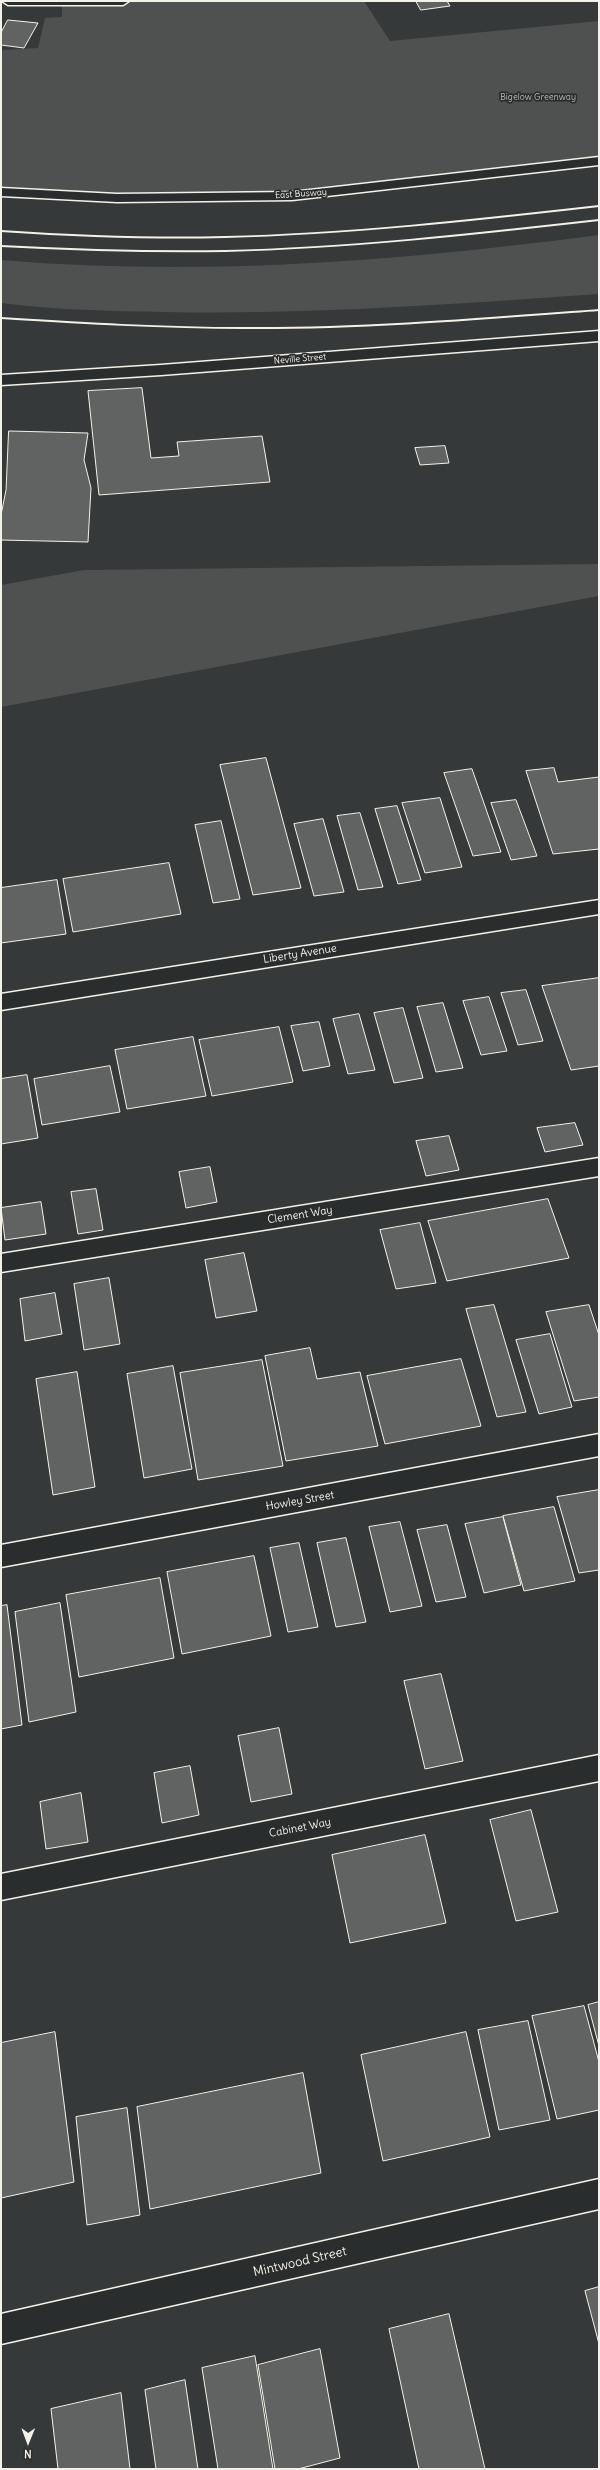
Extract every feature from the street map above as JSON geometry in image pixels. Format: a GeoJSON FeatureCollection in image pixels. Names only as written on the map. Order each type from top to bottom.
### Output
{"type":"FeatureCollection","features":[{"type":"Feature","properties":{"kind":"street"},"geometry":{"type":"LineString","coordinates":[[8,1],[123,1]]}},
{"type":"Feature","properties":{"kind":"street","name":"East Busway"},"geometry":{"type":"LineString","coordinates":[[1,192],[117,198],[292,196],[599,161]]}},
{"type":"Feature","properties":{"kind":"street","name":"Neville Street"},"geometry":{"type":"LineString","coordinates":[[1,380],[161,370],[599,336]]}},
{"type":"Feature","properties":{"kind":"street","name":"Liberty Avenue"},"geometry":{"type":"LineString","coordinates":[[1,1002],[599,907]]}},
{"type":"Feature","properties":{"kind":"street","name":"Clement Way"},"geometry":{"type":"LineString","coordinates":[[1,1263],[599,1167]]}},
{"type":"Feature","properties":{"kind":"street","name":"Howley Street"},"geometry":{"type":"LineString","coordinates":[[1,1556],[599,1445]]}},
{"type":"Feature","properties":{"kind":"street","name":"Cabinet Way"},"geometry":{"type":"LineString","coordinates":[[1,1887],[599,1768]]}},
{"type":"Feature","properties":{"kind":"street","name":"Mintwood Street"},"geometry":{"type":"LineString","coordinates":[[1,2329],[599,2194]]}},
{"type":"Feature","properties":{"kind":"green space","name":"Bigelow Greenway"},"geometry":{"type":"Polygon","coordinates":[[[8,1],[364,1],[390,41],[599,21],[599,161],[292,196],[117,198],[1,192],[1,50],[38,48],[45,18],[62,17],[62,2],[8,1]]]}},
{"type":"Feature","properties":{"kind":"green space"},"geometry":{"type":"Polygon","coordinates":[[[599,235],[599,294],[382,308],[273,312],[103,311],[62,309],[1,303],[1,260],[76,265],[151,267],[300,264],[450,252],[599,235]]]}},
{"type":"Feature","properties":{"kind":"green space"},"geometry":{"type":"Polygon","coordinates":[[[599,564],[599,596],[1,707],[1,585],[84,570],[599,564]]]}},
{"type":"Feature","properties":{"kind":"building"},"geometry":{"type":"Polygon","coordinates":[[[416,1],[447,1],[450,6],[421,10],[416,1]]]}},
{"type":"Feature","properties":{"kind":"building"},"geometry":{"type":"Polygon","coordinates":[[[8,20],[38,23],[24,48],[1,45],[1,33],[8,20]]]}},
{"type":"Feature","properties":{"kind":"building"},"geometry":{"type":"Polygon","coordinates":[[[142,388],[151,458],[179,456],[177,442],[262,436],[270,482],[99,495],[88,391],[142,388]]]}},
{"type":"Feature","properties":{"kind":"building"},"geometry":{"type":"Polygon","coordinates":[[[9,431],[88,433],[84,460],[91,488],[88,542],[1,540],[1,515],[6,490],[9,431]]]}},
{"type":"Feature","properties":{"kind":"building"},"geometry":{"type":"Polygon","coordinates":[[[445,446],[449,463],[420,465],[415,448],[445,446]]]}},
{"type":"Feature","properties":{"kind":"building"},"geometry":{"type":"Polygon","coordinates":[[[266,758],[301,888],[253,895],[220,765],[266,758]]]}},
{"type":"Feature","properties":{"kind":"building"},"geometry":{"type":"Polygon","coordinates":[[[554,768],[558,782],[599,777],[599,849],[553,854],[526,771],[554,768]]]}},
{"type":"Feature","properties":{"kind":"building"},"geometry":{"type":"Polygon","coordinates":[[[472,769],[501,852],[473,856],[444,773],[472,769]]]}},
{"type":"Feature","properties":{"kind":"building"},"geometry":{"type":"Polygon","coordinates":[[[440,798],[462,867],[425,873],[402,803],[440,798]]]}},
{"type":"Feature","properties":{"kind":"building"},"geometry":{"type":"Polygon","coordinates":[[[516,800],[537,856],[511,860],[491,803],[516,800]]]}},
{"type":"Feature","properties":{"kind":"building"},"geometry":{"type":"Polygon","coordinates":[[[397,806],[421,880],[398,884],[375,809],[397,806]]]}},
{"type":"Feature","properties":{"kind":"building"},"geometry":{"type":"Polygon","coordinates":[[[360,813],[383,887],[358,890],[337,816],[360,813]]]}},
{"type":"Feature","properties":{"kind":"building"},"geometry":{"type":"Polygon","coordinates":[[[323,819],[344,892],[314,896],[294,824],[323,819]]]}},
{"type":"Feature","properties":{"kind":"building"},"geometry":{"type":"Polygon","coordinates":[[[221,821],[240,899],[213,903],[195,825],[221,821]]]}},
{"type":"Feature","properties":{"kind":"building"},"geometry":{"type":"Polygon","coordinates":[[[169,863],[181,914],[73,932],[63,879],[169,863]]]}},
{"type":"Feature","properties":{"kind":"building"},"geometry":{"type":"Polygon","coordinates":[[[57,880],[66,934],[1,943],[1,888],[57,880]]]}},
{"type":"Feature","properties":{"kind":"building"},"geometry":{"type":"Polygon","coordinates":[[[599,978],[599,1066],[571,1070],[542,986],[599,978]]]}},
{"type":"Feature","properties":{"kind":"building"},"geometry":{"type":"Polygon","coordinates":[[[526,990],[543,1041],[518,1045],[501,993],[526,990]]]}},
{"type":"Feature","properties":{"kind":"building"},"geometry":{"type":"Polygon","coordinates":[[[489,997],[507,1051],[481,1055],[463,1001],[489,997]]]}},
{"type":"Feature","properties":{"kind":"building"},"geometry":{"type":"Polygon","coordinates":[[[443,1003],[463,1068],[436,1072],[417,1007],[443,1003]]]}},
{"type":"Feature","properties":{"kind":"building"},"geometry":{"type":"Polygon","coordinates":[[[403,1008],[423,1078],[394,1083],[374,1013],[403,1008]]]}},
{"type":"Feature","properties":{"kind":"building"},"geometry":{"type":"Polygon","coordinates":[[[359,1014],[375,1070],[348,1074],[333,1019],[359,1014]]]}},
{"type":"Feature","properties":{"kind":"building"},"geometry":{"type":"Polygon","coordinates":[[[319,1022],[330,1066],[303,1071],[291,1026],[319,1022]]]}},
{"type":"Feature","properties":{"kind":"building"},"geometry":{"type":"Polygon","coordinates":[[[279,1027],[293,1082],[212,1096],[199,1040],[279,1027]]]}},
{"type":"Feature","properties":{"kind":"building"},"geometry":{"type":"Polygon","coordinates":[[[193,1037],[206,1096],[127,1109],[115,1050],[193,1037]]]}},
{"type":"Feature","properties":{"kind":"building"},"geometry":{"type":"Polygon","coordinates":[[[110,1066],[120,1112],[42,1125],[34,1079],[110,1066]]]}},
{"type":"Feature","properties":{"kind":"building"},"geometry":{"type":"Polygon","coordinates":[[[27,1075],[38,1138],[1,1144],[1,1079],[27,1075]]]}},
{"type":"Feature","properties":{"kind":"building"},"geometry":{"type":"Polygon","coordinates":[[[575,1123],[583,1145],[545,1152],[537,1128],[575,1123]]]}},
{"type":"Feature","properties":{"kind":"building"},"geometry":{"type":"Polygon","coordinates":[[[449,1136],[459,1170],[426,1176],[416,1141],[449,1136]]]}},
{"type":"Feature","properties":{"kind":"building"},"geometry":{"type":"Polygon","coordinates":[[[210,1167],[217,1202],[186,1208],[179,1172],[210,1167]]]}},
{"type":"Feature","properties":{"kind":"building"},"geometry":{"type":"Polygon","coordinates":[[[96,1189],[103,1230],[78,1234],[71,1192],[96,1189]]]}},
{"type":"Feature","properties":{"kind":"building"},"geometry":{"type":"Polygon","coordinates":[[[548,1199],[569,1258],[447,1281],[428,1221],[548,1199]]]}},
{"type":"Feature","properties":{"kind":"building"},"geometry":{"type":"Polygon","coordinates":[[[41,1202],[46,1234],[5,1240],[1,1208],[41,1202]]]}},
{"type":"Feature","properties":{"kind":"building"},"geometry":{"type":"Polygon","coordinates":[[[420,1223],[436,1283],[396,1289],[380,1230],[420,1223]]]}},
{"type":"Feature","properties":{"kind":"building"},"geometry":{"type":"Polygon","coordinates":[[[244,1253],[257,1311],[216,1318],[205,1260],[244,1253]]]}},
{"type":"Feature","properties":{"kind":"building"},"geometry":{"type":"Polygon","coordinates":[[[109,1278],[120,1344],[84,1350],[74,1284],[109,1278]]]}},
{"type":"Feature","properties":{"kind":"building"},"geometry":{"type":"Polygon","coordinates":[[[55,1293],[62,1334],[25,1341],[20,1299],[55,1293]]]}},
{"type":"Feature","properties":{"kind":"building"},"geometry":{"type":"Polygon","coordinates":[[[494,1305],[526,1412],[497,1417],[466,1309],[494,1305]]]}},
{"type":"Feature","properties":{"kind":"building"},"geometry":{"type":"Polygon","coordinates":[[[589,1305],[599,1335],[599,1397],[574,1401],[546,1312],[589,1305]]]}},
{"type":"Feature","properties":{"kind":"building"},"geometry":{"type":"Polygon","coordinates":[[[550,1334],[572,1407],[539,1414],[516,1340],[550,1334]]]}},
{"type":"Feature","properties":{"kind":"building"},"geometry":{"type":"Polygon","coordinates":[[[310,1348],[317,1379],[360,1372],[378,1446],[286,1461],[265,1356],[310,1348]]]}},
{"type":"Feature","properties":{"kind":"building"},"geometry":{"type":"Polygon","coordinates":[[[461,1359],[481,1426],[385,1444],[367,1376],[461,1359]]]}},
{"type":"Feature","properties":{"kind":"building"},"geometry":{"type":"Polygon","coordinates":[[[262,1360],[283,1466],[198,1480],[180,1373],[262,1360]]]}},
{"type":"Feature","properties":{"kind":"building"},"geometry":{"type":"Polygon","coordinates":[[[173,1366],[192,1469],[144,1478],[127,1374],[173,1366]]]}},
{"type":"Feature","properties":{"kind":"building"},"geometry":{"type":"Polygon","coordinates":[[[77,1372],[95,1487],[53,1495],[36,1379],[77,1372]]]}},
{"type":"Feature","properties":{"kind":"building"},"geometry":{"type":"Polygon","coordinates":[[[599,1490],[599,1570],[579,1573],[557,1497],[599,1490]]]}},
{"type":"Feature","properties":{"kind":"building"},"geometry":{"type":"Polygon","coordinates":[[[554,1507],[575,1581],[524,1591],[503,1516],[554,1507]]]}},
{"type":"Feature","properties":{"kind":"building"},"geometry":{"type":"Polygon","coordinates":[[[503,1517],[521,1585],[484,1593],[465,1524],[503,1517]]]}},
{"type":"Feature","properties":{"kind":"building"},"geometry":{"type":"Polygon","coordinates":[[[400,1522],[422,1606],[390,1612],[369,1527],[400,1522]]]}},
{"type":"Feature","properties":{"kind":"building"},"geometry":{"type":"Polygon","coordinates":[[[447,1525],[466,1597],[436,1602],[417,1530],[447,1525]]]}},
{"type":"Feature","properties":{"kind":"building"},"geometry":{"type":"Polygon","coordinates":[[[346,1538],[366,1622],[336,1627],[317,1543],[346,1538]]]}},
{"type":"Feature","properties":{"kind":"building"},"geometry":{"type":"Polygon","coordinates":[[[299,1543],[318,1627],[288,1632],[270,1548],[299,1543]]]}},
{"type":"Feature","properties":{"kind":"building"},"geometry":{"type":"Polygon","coordinates":[[[254,1556],[271,1636],[182,1654],[167,1572],[254,1556]]]}},
{"type":"Feature","properties":{"kind":"building"},"geometry":{"type":"Polygon","coordinates":[[[160,1578],[174,1658],[79,1677],[66,1595],[160,1578]]]}},
{"type":"Feature","properties":{"kind":"building"},"geometry":{"type":"Polygon","coordinates":[[[60,1603],[76,1712],[29,1722],[15,1612],[60,1603]]]}},
{"type":"Feature","properties":{"kind":"building"},"geometry":{"type":"Polygon","coordinates":[[[7,1605],[22,1725],[1,1729],[1,1606],[7,1605]]]}},
{"type":"Feature","properties":{"kind":"building"},"geometry":{"type":"Polygon","coordinates":[[[441,1674],[463,1761],[425,1769],[404,1681],[441,1674]]]}},
{"type":"Feature","properties":{"kind":"building"},"geometry":{"type":"Polygon","coordinates":[[[279,1728],[292,1794],[251,1802],[238,1736],[279,1728]]]}},
{"type":"Feature","properties":{"kind":"building"},"geometry":{"type":"Polygon","coordinates":[[[190,1766],[199,1815],[162,1823],[154,1773],[190,1766]]]}},
{"type":"Feature","properties":{"kind":"building"},"geometry":{"type":"Polygon","coordinates":[[[81,1793],[88,1842],[46,1849],[40,1802],[81,1793]]]}},
{"type":"Feature","properties":{"kind":"building"},"geometry":{"type":"Polygon","coordinates":[[[531,1810],[558,1912],[516,1921],[490,1820],[531,1810]]]}},
{"type":"Feature","properties":{"kind":"building"},"geometry":{"type":"Polygon","coordinates":[[[425,1835],[446,1923],[350,1943],[332,1855],[425,1835]]]}},
{"type":"Feature","properties":{"kind":"building"},"geometry":{"type":"Polygon","coordinates":[[[599,2002],[599,2046],[588,2005],[599,2002]]]}},
{"type":"Feature","properties":{"kind":"building"},"geometry":{"type":"Polygon","coordinates":[[[584,2006],[599,2062],[599,2110],[557,2119],[532,2016],[584,2006]]]}},
{"type":"Feature","properties":{"kind":"building"},"geometry":{"type":"Polygon","coordinates":[[[528,2021],[550,2120],[499,2130],[478,2030],[528,2021]]]}},
{"type":"Feature","properties":{"kind":"building"},"geometry":{"type":"Polygon","coordinates":[[[55,2032],[74,2182],[1,2198],[1,2043],[55,2032]]]}},
{"type":"Feature","properties":{"kind":"building"},"geometry":{"type":"Polygon","coordinates":[[[466,2032],[490,2137],[383,2161],[361,2055],[466,2032]]]}},
{"type":"Feature","properties":{"kind":"building"},"geometry":{"type":"Polygon","coordinates":[[[303,2073],[321,2173],[150,2209],[137,2107],[303,2073]]]}},
{"type":"Feature","properties":{"kind":"building"},"geometry":{"type":"Polygon","coordinates":[[[127,2108],[140,2215],[87,2225],[76,2117],[127,2108]]]}},
{"type":"Feature","properties":{"kind":"building"},"geometry":{"type":"Polygon","coordinates":[[[599,2287],[599,2344],[585,2291],[599,2287]]]}},
{"type":"Feature","properties":{"kind":"building"},"geometry":{"type":"Polygon","coordinates":[[[449,2314],[485,2469],[419,2469],[389,2329],[449,2314]]]}},
{"type":"Feature","properties":{"kind":"building"},"geometry":{"type":"Polygon","coordinates":[[[320,2349],[340,2458],[298,2469],[275,2469],[258,2365],[320,2349]]]}},
{"type":"Feature","properties":{"kind":"building"},"geometry":{"type":"Polygon","coordinates":[[[255,2356],[273,2469],[218,2469],[202,2368],[255,2356]]]}},
{"type":"Feature","properties":{"kind":"building"},"geometry":{"type":"Polygon","coordinates":[[[185,2380],[198,2469],[156,2469],[145,2390],[185,2380]]]}},
{"type":"Feature","properties":{"kind":"building"},"geometry":{"type":"Polygon","coordinates":[[[121,2393],[130,2469],[58,2469],[51,2409],[121,2393]]]}},
{"type":"Feature","properties":{"kind":"railway"},"geometry":{"type":"LineString","coordinates":[[1,231],[85,236],[197,238],[272,235],[412,226],[599,206]]}},
{"type":"Feature","properties":{"kind":"railway"},"geometry":{"type":"LineString","coordinates":[[1,246],[141,251],[225,251],[319,247],[412,240],[599,220]]}},
{"type":"Feature","properties":{"kind":"railway"},"geometry":{"type":"LineString","coordinates":[[1,318],[152,326],[288,328],[421,323],[599,310]]}}]}
